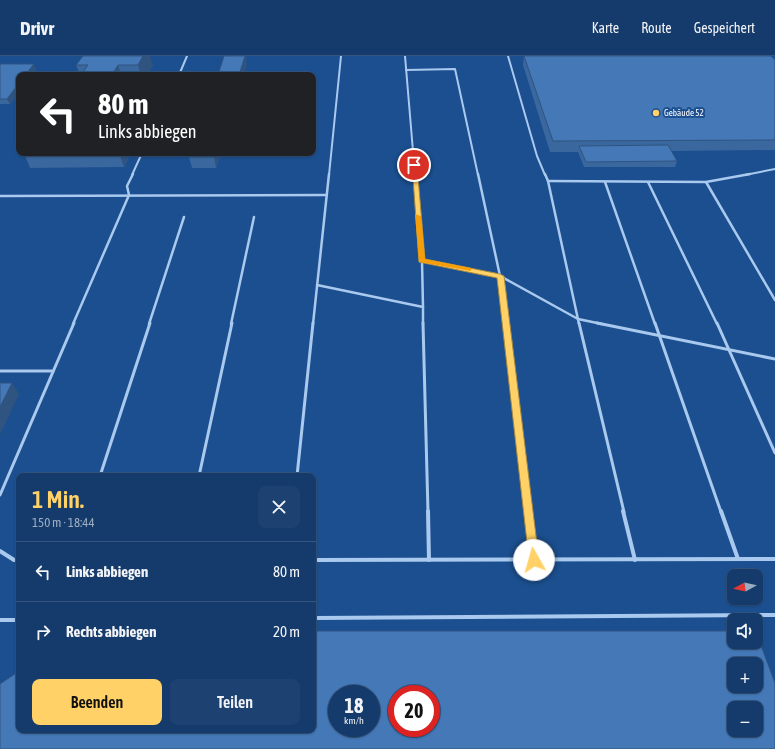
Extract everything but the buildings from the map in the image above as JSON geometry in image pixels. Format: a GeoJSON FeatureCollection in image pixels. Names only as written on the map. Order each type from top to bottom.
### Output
{"type":"FeatureCollection","features":[{"type":"Feature","properties":{"kind":"lane"},"geometry":{"type":"LineString","coordinates":[[180,72],[187,56]]}},
{"type":"Feature","properties":{"kind":"lane"},"geometry":{"type":"LineString","coordinates":[[297,473],[341,56]]}},
{"type":"Feature","properties":{"kind":"lane"},"geometry":{"type":"LineString","coordinates":[[405,56],[422,261],[429,560]]}},
{"type":"Feature","properties":{"kind":"lane"},"geometry":{"type":"LineString","coordinates":[[508,56],[537,156],[548,181],[578,319],[635,560]]}},
{"type":"Feature","properties":{"kind":"lane"},"geometry":{"type":"LineString","coordinates":[[406,70],[455,69],[500,276],[534,560]]}},
{"type":"Feature","properties":{"kind":"lane"},"geometry":{"type":"LineString","coordinates":[[0,495],[129,195],[127,186],[141,156]]}},
{"type":"Feature","properties":{"kind":"lane"},"geometry":{"type":"LineString","coordinates":[[548,181],[706,182],[775,169]]}},
{"type":"Feature","properties":{"kind":"lane"},"geometry":{"type":"LineString","coordinates":[[605,182],[738,559]]}},
{"type":"Feature","properties":{"kind":"lane"},"geometry":{"type":"LineString","coordinates":[[648,182],[730,350],[775,453]]}},
{"type":"Feature","properties":{"kind":"lane"},"geometry":{"type":"LineString","coordinates":[[706,182],[775,300]]}},
{"type":"Feature","properties":{"kind":"lane"},"geometry":{"type":"LineString","coordinates":[[0,196],[326,195]]}},
{"type":"Feature","properties":{"kind":"lane"},"geometry":{"type":"LineString","coordinates":[[101,473],[184,217]]}},
{"type":"Feature","properties":{"kind":"lane"},"geometry":{"type":"LineString","coordinates":[[200,473],[254,218]]}},
{"type":"Feature","properties":{"kind":"lane"},"geometry":{"type":"LineString","coordinates":[[422,261],[500,276],[578,319],[775,360]]}},
{"type":"Feature","properties":{"kind":"lane"},"geometry":{"type":"LineString","coordinates":[[317,285],[423,307]]}},
{"type":"Feature","properties":{"kind":"lane"},"geometry":{"type":"LineString","coordinates":[[0,371],[54,371]]}},
{"type":"Feature","properties":{"kind":"lane"},"geometry":{"type":"LineString","coordinates":[[0,483],[5,483]]}},
{"type":"Feature","properties":{"kind":"lane"},"geometry":{"type":"LineString","coordinates":[[0,552],[16,560]]}},
{"type":"Feature","properties":{"kind":"lane"},"geometry":{"type":"LineString","coordinates":[[316,560],[775,559]]}},
{"type":"Feature","properties":{"kind":"lane"},"geometry":{"type":"LineString","coordinates":[[316,618],[775,615]]}},
{"type":"Feature","properties":{"kind":"lane"},"geometry":{"type":"LineString","coordinates":[[0,620],[16,620]]}},
{"type":"Feature","properties":{"kind":"slow traffic"},"geometry":{"type":"LineString","coordinates":[[418,216],[422,261],[468,270]]}},
{"type":"Feature","properties":{"kind":"place","name":"Gebäude 52"},"geometry":{"type":"Point","coordinates":[656,113]}},
{"type":"Feature","properties":{"kind":"route"},"geometry":{"type":"LineString","coordinates":[[414,165],[422,261],[500,276],[534,560]]}}]}
